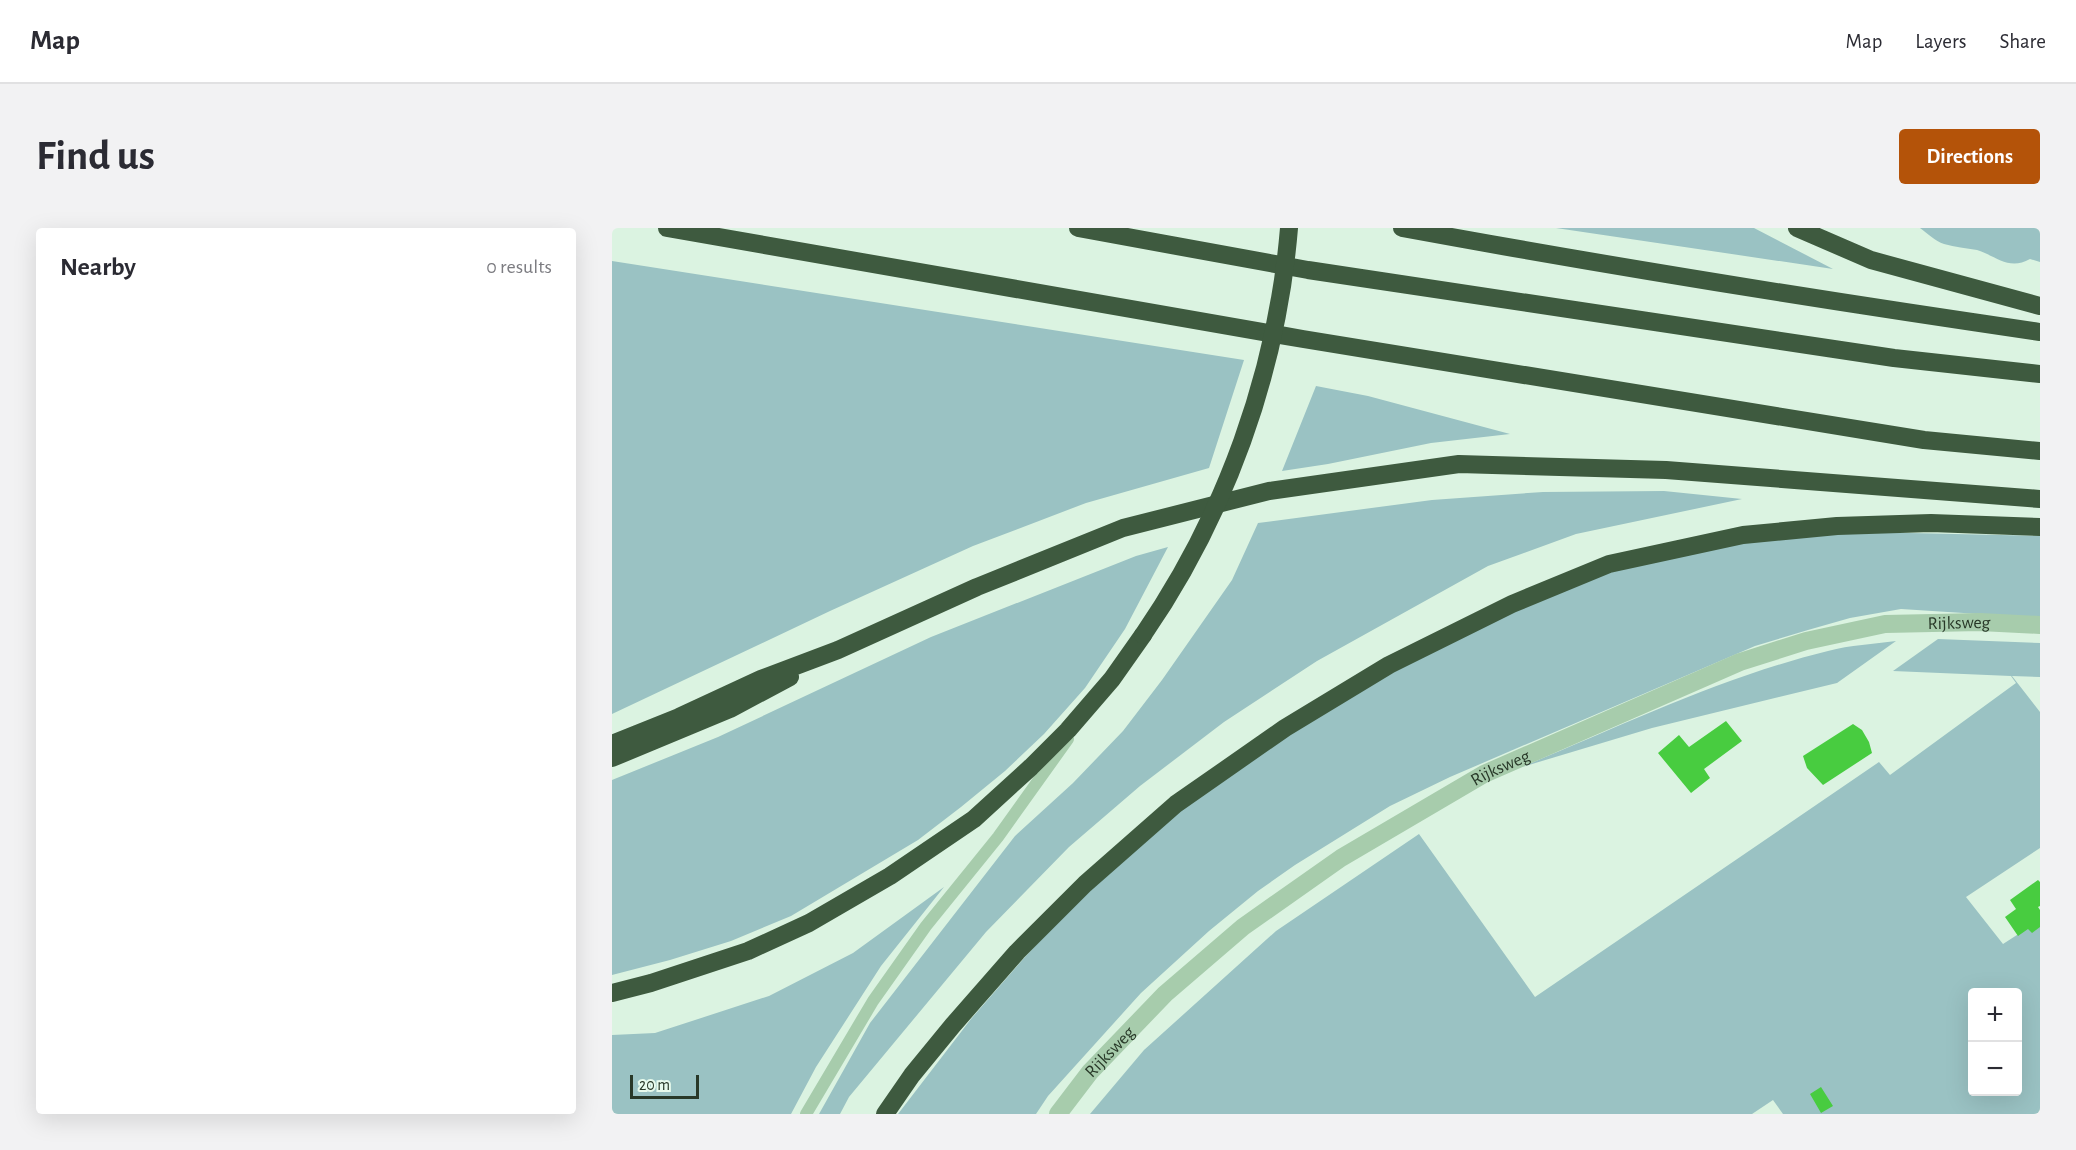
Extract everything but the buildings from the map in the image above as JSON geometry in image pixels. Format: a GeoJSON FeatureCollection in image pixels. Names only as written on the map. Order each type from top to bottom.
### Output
{"type":"FeatureCollection","features":[{"type":"Feature","properties":{"kind":"highway"},"geometry":{"type":"LineString","coordinates":[[667,228],[1292,337],[1923,441],[2040,451]]}},
{"type":"Feature","properties":{"kind":"highway"},"geometry":{"type":"LineString","coordinates":[[1078,228],[1320,272],[1894,358],[2040,374]]}},
{"type":"Feature","properties":{"kind":"highway"},"geometry":{"type":"LineString","coordinates":[[612,993],[651,983],[748,951],[809,923],[890,876],[974,819],[1068,730],[1112,679],[1166,602],[1205,530],[1238,453],[1264,374],[1281,288],[1289,228]]}},
{"type":"Feature","properties":{"kind":"highway"},"geometry":{"type":"LineString","coordinates":[[1402,228],[1583,261],[1840,303],[2040,332]]}},
{"type":"Feature","properties":{"kind":"highway"},"geometry":{"type":"LineString","coordinates":[[1797,228],[1871,260],[2040,306]]}},
{"type":"Feature","properties":{"kind":"highway"},"geometry":{"type":"LineString","coordinates":[[612,744],[679,717],[761,679],[838,650],[977,587],[1123,528],[1269,491],[1459,464],[1666,470],[2040,499]]}},
{"type":"Feature","properties":{"kind":"highway"},"geometry":{"type":"LineString","coordinates":[[885,1114],[912,1075],[960,1017],[1017,952],[1085,884],[1176,804],[1284,728],[1389,665],[1512,604],[1609,564],[1743,536],[1837,526],[1931,523],[2040,527]]}},
{"type":"Feature","properties":{"kind":"highway"},"geometry":{"type":"LineString","coordinates":[[612,758],[730,709],[838,650]]}},
{"type":"Feature","properties":{"kind":"street","name":"Rijksweg"},"geometry":{"type":"LineString","coordinates":[[1058,1114],[1090,1072],[1165,994],[1244,927],[1341,858],[1484,774],[1740,662],[1806,641],[1885,624],[1980,622],[2040,625]]}},
{"type":"Feature","properties":{"kind":"lane"},"geometry":{"type":"LineString","coordinates":[[806,1114],[873,1001],[926,926],[998,837],[1112,679]]}},
{"type":"Feature","properties":{"kind":"shaded area"},"geometry":{"type":"Polygon","coordinates":[[[1556,228],[1754,228],[1833,269],[1556,228]]]}},
{"type":"Feature","properties":{"kind":"shaded area"},"geometry":{"type":"Polygon","coordinates":[[[1920,228],[2040,228],[2040,262],[2030,259],[2016,264],[2009,263],[1977,250],[1944,244],[1920,228]]]}},
{"type":"Feature","properties":{"kind":"shaded area"},"geometry":{"type":"Polygon","coordinates":[[[612,261],[1244,360],[1209,468],[1086,503],[973,546],[612,714],[612,261]]]}},
{"type":"Feature","properties":{"kind":"shaded area"},"geometry":{"type":"Polygon","coordinates":[[[1316,386],[1368,396],[1510,434],[1431,443],[1282,471],[1316,386]]]}},
{"type":"Feature","properties":{"kind":"shaded area"},"geometry":{"type":"Polygon","coordinates":[[[1664,491],[1742,499],[1576,534],[1488,566],[1317,661],[1224,722],[1140,786],[1069,847],[986,932],[849,1097],[840,1114],[819,1114],[870,1023],[1015,836],[1073,783],[1123,731],[1162,680],[1232,580],[1258,523],[1432,500],[1543,492],[1664,491]]]}},
{"type":"Feature","properties":{"kind":"shaded area"},"geometry":{"type":"Polygon","coordinates":[[[1864,532],[2040,536],[2040,618],[1901,609],[1850,618],[1755,646],[1450,777],[1390,806],[1295,865],[1258,891],[1209,931],[1141,993],[1048,1096],[1036,1114],[898,1114],[971,1019],[1025,957],[1065,914],[1173,814],[1269,745],[1439,640],[1670,548],[1864,532]]]}},
{"type":"Feature","properties":{"kind":"shaded area"},"geometry":{"type":"Polygon","coordinates":[[[1168,547],[1125,629],[1085,688],[1044,734],[1005,771],[961,807],[918,840],[791,916],[731,941],[612,975],[612,780],[718,737],[931,637],[1136,556],[1168,547]]]}},
{"type":"Feature","properties":{"kind":"shaded area"},"geometry":{"type":"Polygon","coordinates":[[[1938,639],[2040,643],[2040,677],[2012,676],[2040,712],[2040,848],[1966,897],[2003,944],[2040,920],[2040,1114],[1783,1114],[1773,1100],[1752,1114],[1090,1114],[1144,1050],[1276,931],[1419,834],[1535,997],[1879,762],[1890,775],[2016,683],[2011,676],[1893,671],[1938,639]]]}},
{"type":"Feature","properties":{"kind":"shaded area"},"geometry":{"type":"Polygon","coordinates":[[[1896,641],[1837,683],[1652,728],[1522,767],[1673,703],[1750,674],[1836,649],[1896,641]]]}},
{"type":"Feature","properties":{"kind":"shaded area"},"geometry":{"type":"Polygon","coordinates":[[[944,887],[881,966],[816,1067],[791,1114],[612,1114],[612,1035],[655,1033],[769,996],[853,953],[944,887]]]}}]}
